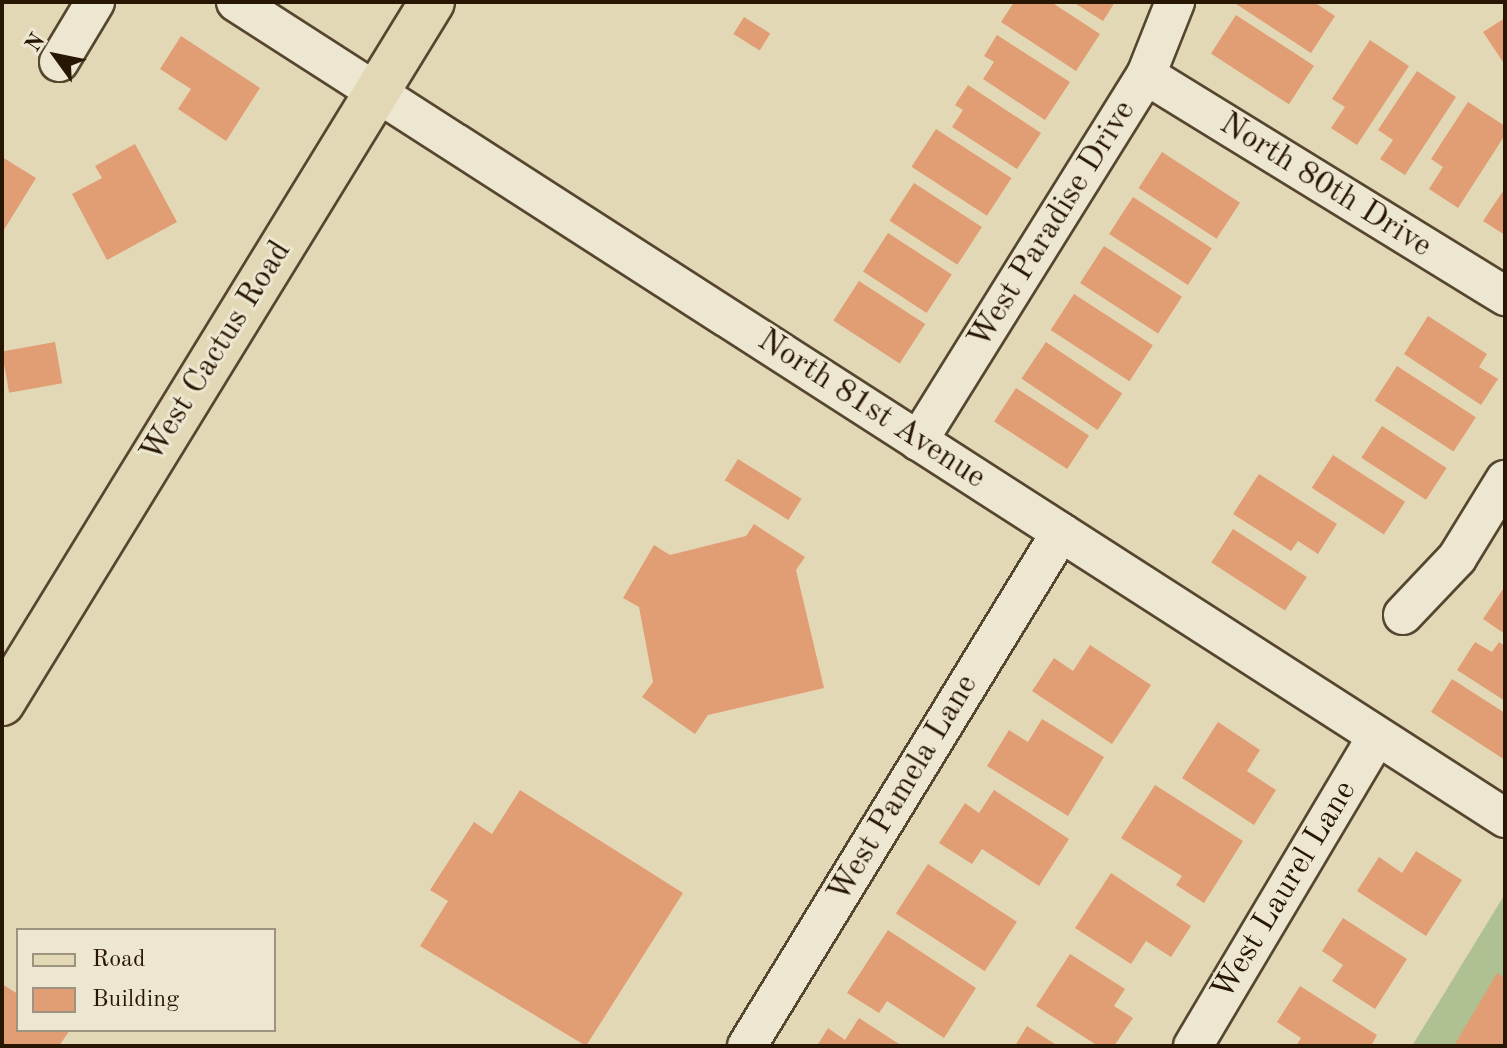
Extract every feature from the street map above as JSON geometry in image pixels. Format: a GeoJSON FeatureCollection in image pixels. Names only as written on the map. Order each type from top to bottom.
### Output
{"type":"FeatureCollection","features":[{"type":"Feature","properties":{"kind":"main road","name":"West Cactus Road"},"geometry":{"type":"LineString","coordinates":[[2,703],[432,2]]}},
{"type":"Feature","properties":{"kind":"street"},"geometry":{"type":"LineString","coordinates":[[59,62],[95,2]]}},
{"type":"Feature","properties":{"kind":"street","name":"North 81st Avenue"},"geometry":{"type":"LineString","coordinates":[[236,2],[1505,818]]}},
{"type":"Feature","properties":{"kind":"street","name":"West Paradise Drive"},"geometry":{"type":"LineString","coordinates":[[918,441],[1146,75],[1175,2]]}},
{"type":"Feature","properties":{"kind":"street","name":"North 80th Drive"},"geometry":{"type":"LineString","coordinates":[[1146,75],[1505,296]]}},
{"type":"Feature","properties":{"kind":"street"},"geometry":{"type":"LineString","coordinates":[[1403,615],[1457,558],[1505,480]]}},
{"type":"Feature","properties":{"kind":"street","name":"West Pamela Lane"},"geometry":{"type":"LineString","coordinates":[[747,1046],[1061,532]]}},
{"type":"Feature","properties":{"kind":"street","name":"West Laurel Lane"},"geometry":{"type":"LineString","coordinates":[[1193,1046],[1377,736]]}},
{"type":"Feature","properties":{"kind":"green space"},"geometry":{"type":"Polygon","coordinates":[[[1505,894],[1505,1046],[1412,1046],[1505,894]]]}},
{"type":"Feature","properties":{"kind":"building"},"geometry":{"type":"Polygon","coordinates":[[[1014,2],[1051,2],[1100,34],[1076,71],[1001,22],[1014,2]]]}},
{"type":"Feature","properties":{"kind":"building"},"geometry":{"type":"Polygon","coordinates":[[[1073,2],[1115,2],[1103,21],[1073,2]]]}},
{"type":"Feature","properties":{"kind":"building"},"geometry":{"type":"Polygon","coordinates":[[[1233,2],[1314,2],[1335,16],[1311,53],[1233,2]]]}},
{"type":"Feature","properties":{"kind":"building"},"geometry":{"type":"Polygon","coordinates":[[[1236,15],[1314,66],[1289,104],[1211,54],[1236,15]]]}},
{"type":"Feature","properties":{"kind":"building"},"geometry":{"type":"Polygon","coordinates":[[[744,17],[770,33],[760,50],[733,34],[744,17]]]}},
{"type":"Feature","properties":{"kind":"building"},"geometry":{"type":"Polygon","coordinates":[[[1505,18],[1505,65],[1483,32],[1505,18]]]}},
{"type":"Feature","properties":{"kind":"building"},"geometry":{"type":"Polygon","coordinates":[[[997,35],[1070,82],[1045,120],[983,79],[994,62],[984,56],[997,35]]]}},
{"type":"Feature","properties":{"kind":"building"},"geometry":{"type":"Polygon","coordinates":[[[181,36],[260,88],[226,141],[178,109],[191,89],[160,69],[181,36]]]}},
{"type":"Feature","properties":{"kind":"building"},"geometry":{"type":"Polygon","coordinates":[[[1370,40],[1409,66],[1357,145],[1331,128],[1345,107],[1332,99],[1370,40]]]}},
{"type":"Feature","properties":{"kind":"building"},"geometry":{"type":"Polygon","coordinates":[[[1417,71],[1456,97],[1405,175],[1380,159],[1393,140],[1378,130],[1417,71]]]}},
{"type":"Feature","properties":{"kind":"building"},"geometry":{"type":"Polygon","coordinates":[[[968,85],[1041,133],[1017,169],[952,127],[963,110],[955,105],[968,85]]]}},
{"type":"Feature","properties":{"kind":"building"},"geometry":{"type":"Polygon","coordinates":[[[1468,102],[1505,126],[1505,135],[1458,208],[1429,189],[1443,167],[1431,159],[1468,102]]]}},
{"type":"Feature","properties":{"kind":"building"},"geometry":{"type":"Polygon","coordinates":[[[936,129],[1011,178],[987,216],[911,167],[936,129]]]}},
{"type":"Feature","properties":{"kind":"building"},"geometry":{"type":"Polygon","coordinates":[[[135,144],[177,222],[107,260],[72,194],[102,178],[95,166],[135,144]]]}},
{"type":"Feature","properties":{"kind":"building"},"geometry":{"type":"Polygon","coordinates":[[[1162,152],[1240,203],[1217,239],[1139,188],[1162,152]]]}},
{"type":"Feature","properties":{"kind":"building"},"geometry":{"type":"Polygon","coordinates":[[[2,157],[36,178],[2,233],[2,157]]]}},
{"type":"Feature","properties":{"kind":"building"},"geometry":{"type":"Polygon","coordinates":[[[914,183],[982,227],[957,265],[889,221],[914,183]]]}},
{"type":"Feature","properties":{"kind":"building"},"geometry":{"type":"Polygon","coordinates":[[[1505,188],[1505,235],[1483,221],[1505,188]]]}},
{"type":"Feature","properties":{"kind":"building"},"geometry":{"type":"Polygon","coordinates":[[[1133,197],[1212,248],[1188,285],[1109,234],[1133,197]]]}},
{"type":"Feature","properties":{"kind":"building"},"geometry":{"type":"Polygon","coordinates":[[[888,233],[952,274],[927,313],[863,272],[888,233]]]}},
{"type":"Feature","properties":{"kind":"building"},"geometry":{"type":"Polygon","coordinates":[[[1104,246],[1182,297],[1158,334],[1080,283],[1104,246]]]}},
{"type":"Feature","properties":{"kind":"building"},"geometry":{"type":"Polygon","coordinates":[[[859,281],[925,324],[900,363],[833,320],[859,281]]]}},
{"type":"Feature","properties":{"kind":"building"},"geometry":{"type":"Polygon","coordinates":[[[1074,294],[1153,345],[1129,381],[1051,330],[1074,294]]]}},
{"type":"Feature","properties":{"kind":"building"},"geometry":{"type":"Polygon","coordinates":[[[1428,316],[1487,354],[1479,367],[1498,379],[1481,405],[1404,354],[1428,316]]]}},
{"type":"Feature","properties":{"kind":"building"},"geometry":{"type":"Polygon","coordinates":[[[55,342],[62,383],[9,393],[2,351],[55,342]]]}},
{"type":"Feature","properties":{"kind":"building"},"geometry":{"type":"Polygon","coordinates":[[[1046,342],[1122,393],[1098,430],[1021,378],[1046,342]]]}},
{"type":"Feature","properties":{"kind":"building"},"geometry":{"type":"Polygon","coordinates":[[[1397,366],[1476,417],[1454,452],[1375,400],[1397,366]]]}},
{"type":"Feature","properties":{"kind":"building"},"geometry":{"type":"Polygon","coordinates":[[[1016,388],[1089,435],[1067,469],[994,422],[1016,388]]]}},
{"type":"Feature","properties":{"kind":"building"},"geometry":{"type":"Polygon","coordinates":[[[1382,426],[1447,468],[1426,500],[1361,458],[1382,426]]]}},
{"type":"Feature","properties":{"kind":"building"},"geometry":{"type":"Polygon","coordinates":[[[1333,455],[1405,502],[1384,535],[1312,488],[1333,455]]]}},
{"type":"Feature","properties":{"kind":"building"},"geometry":{"type":"Polygon","coordinates":[[[738,459],[802,499],[788,520],[725,480],[738,459]]]}},
{"type":"Feature","properties":{"kind":"building"},"geometry":{"type":"Polygon","coordinates":[[[1259,474],[1337,524],[1318,554],[1298,541],[1291,551],[1233,514],[1259,474]]]}},
{"type":"Feature","properties":{"kind":"building"},"geometry":{"type":"Polygon","coordinates":[[[754,524],[805,557],[796,570],[824,688],[708,715],[695,734],[642,697],[653,682],[639,607],[623,598],[654,545],[670,555],[746,536],[754,524]]]}},
{"type":"Feature","properties":{"kind":"building"},"geometry":{"type":"Polygon","coordinates":[[[1233,529],[1307,577],[1285,610],[1211,563],[1233,529]]]}},
{"type":"Feature","properties":{"kind":"building"},"geometry":{"type":"Polygon","coordinates":[[[1505,586],[1505,634],[1483,619],[1505,586]]]}},
{"type":"Feature","properties":{"kind":"building"},"geometry":{"type":"Polygon","coordinates":[[[1475,642],[1492,652],[1499,642],[1505,646],[1505,701],[1457,670],[1475,642]]]}},
{"type":"Feature","properties":{"kind":"building"},"geometry":{"type":"Polygon","coordinates":[[[1090,645],[1151,685],[1112,744],[1032,691],[1054,658],[1073,671],[1090,645]]]}},
{"type":"Feature","properties":{"kind":"building"},"geometry":{"type":"Polygon","coordinates":[[[1452,679],[1505,713],[1505,760],[1431,712],[1452,679]]]}},
{"type":"Feature","properties":{"kind":"building"},"geometry":{"type":"Polygon","coordinates":[[[1042,719],[1104,757],[1068,816],[987,766],[1009,730],[1028,742],[1042,719]]]}},
{"type":"Feature","properties":{"kind":"building"},"geometry":{"type":"Polygon","coordinates":[[[1218,722],[1260,750],[1247,771],[1276,790],[1254,825],[1182,778],[1218,722]]]}},
{"type":"Feature","properties":{"kind":"building"},"geometry":{"type":"Polygon","coordinates":[[[1155,785],[1243,841],[1204,903],[1176,885],[1182,876],[1121,838],[1155,785]]]}},
{"type":"Feature","properties":{"kind":"building"},"geometry":{"type":"Polygon","coordinates":[[[520,790],[683,893],[586,1046],[420,946],[448,901],[430,890],[474,822],[492,834],[520,790]]]}},
{"type":"Feature","properties":{"kind":"building"},"geometry":{"type":"Polygon","coordinates":[[[994,790],[1069,839],[1039,886],[982,849],[972,864],[939,843],[965,803],[979,813],[994,790]]]}},
{"type":"Feature","properties":{"kind":"building"},"geometry":{"type":"Polygon","coordinates":[[[1416,851],[1462,880],[1426,936],[1357,891],[1379,857],[1402,873],[1416,851]]]}},
{"type":"Feature","properties":{"kind":"building"},"geometry":{"type":"Polygon","coordinates":[[[928,864],[1017,922],[985,971],[896,913],[928,864]]]}},
{"type":"Feature","properties":{"kind":"building"},"geometry":{"type":"Polygon","coordinates":[[[1111,873],[1191,926],[1171,957],[1146,941],[1131,964],[1075,928],[1111,873]]]}},
{"type":"Feature","properties":{"kind":"building"},"geometry":{"type":"Polygon","coordinates":[[[1343,918],[1407,959],[1375,1009],[1332,981],[1343,965],[1322,951],[1343,918]]]}},
{"type":"Feature","properties":{"kind":"building"},"geometry":{"type":"Polygon","coordinates":[[[888,930],[976,988],[944,1038],[887,1001],[879,1013],[847,993],[888,930]]]}},
{"type":"Feature","properties":{"kind":"building"},"geometry":{"type":"Polygon","coordinates":[[[1070,954],[1125,989],[1114,1006],[1133,1018],[1114,1046],[1098,1046],[1036,1006],[1070,954]]]}},
{"type":"Feature","properties":{"kind":"building"},"geometry":{"type":"Polygon","coordinates":[[[1497,973],[1505,978],[1505,1046],[1454,1046],[1497,973]]]}},
{"type":"Feature","properties":{"kind":"building"},"geometry":{"type":"Polygon","coordinates":[[[2,984],[16,993],[16,1032],[69,1032],[59,1046],[2,1046],[2,984]]]}},
{"type":"Feature","properties":{"kind":"building"},"geometry":{"type":"Polygon","coordinates":[[[1300,986],[1377,1035],[1371,1046],[1296,1046],[1301,1038],[1277,1022],[1300,986]]]}},
{"type":"Feature","properties":{"kind":"building"},"geometry":{"type":"Polygon","coordinates":[[[859,1018],[902,1046],[817,1046],[828,1028],[845,1040],[859,1018]]]}},
{"type":"Feature","properties":{"kind":"building"},"geometry":{"type":"Polygon","coordinates":[[[1027,1026],[1058,1046],[1015,1046],[1027,1026]]]}}]}
